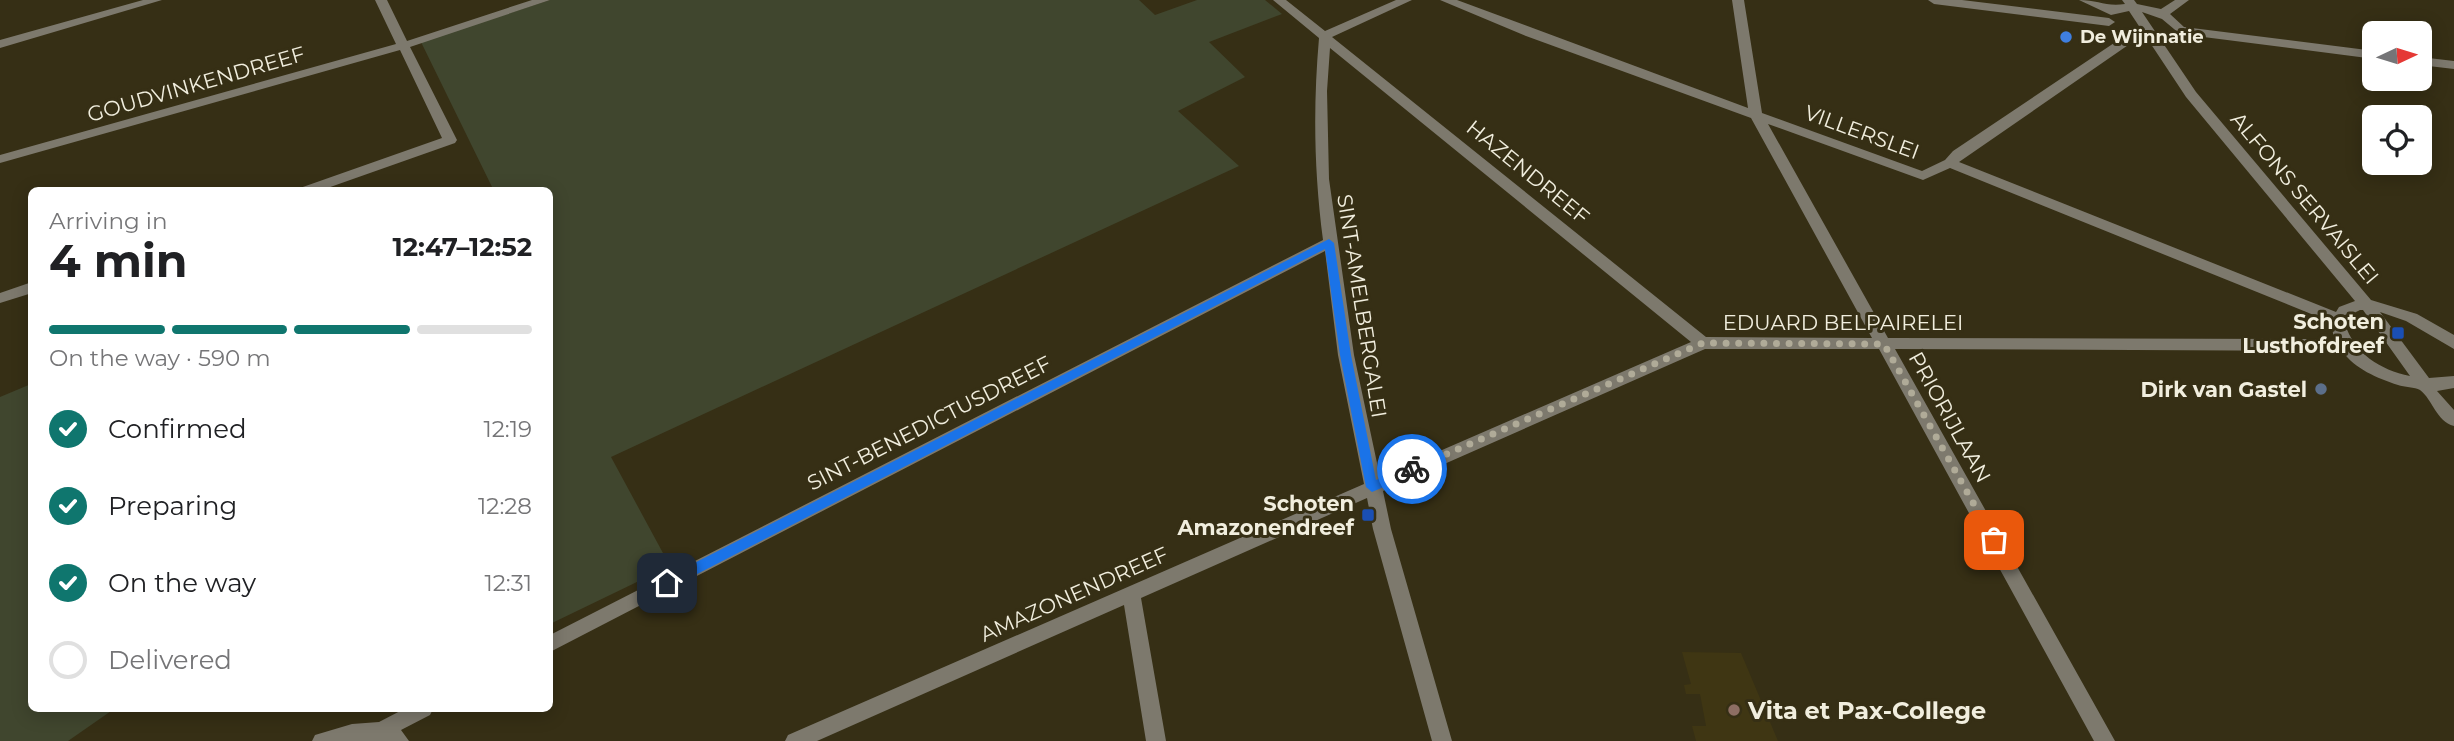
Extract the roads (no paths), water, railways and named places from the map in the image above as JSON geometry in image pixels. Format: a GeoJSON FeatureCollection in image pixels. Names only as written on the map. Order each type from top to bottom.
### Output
{"type":"FeatureCollection","features":[{"type":"Feature","properties":{"kind":"street"},"geometry":{"type":"LineString","coordinates":[[0,44],[156,0]]}},
{"type":"Feature","properties":{"kind":"street"},"geometry":{"type":"LineString","coordinates":[[316,187],[450,140],[381,0]]}},
{"type":"Feature","properties":{"kind":"street"},"geometry":{"type":"LineString","coordinates":[[403,46],[430,33],[529,0]]}},
{"type":"Feature","properties":{"kind":"street"},"geometry":{"type":"LineString","coordinates":[[403,46],[544,0]]}},
{"type":"Feature","properties":{"kind":"street","name":"HAZENDREEF"},"geometry":{"type":"LineString","coordinates":[[1279,0],[1703,343]]}},
{"type":"Feature","properties":{"kind":"street"},"geometry":{"type":"LineString","coordinates":[[1325,35],[1406,0]]}},
{"type":"Feature","properties":{"kind":"street","name":"VILLERSLEI"},"geometry":{"type":"LineString","coordinates":[[1446,0],[1923,176],[1950,163],[1958,154],[2130,38]]}},
{"type":"Feature","properties":{"kind":"street"},"geometry":{"type":"LineString","coordinates":[[1738,0],[1756,115]]}},
{"type":"Feature","properties":{"kind":"street"},"geometry":{"type":"LineString","coordinates":[[1934,0],[2110,17],[2130,4],[2162,14],[2180,30],[2362,53]]}},
{"type":"Feature","properties":{"kind":"street"},"geometry":{"type":"LineString","coordinates":[[2085,0],[2110,17],[2130,38],[2155,43],[2174,41],[2180,30]]}},
{"type":"Feature","properties":{"kind":"street"},"geometry":{"type":"LineString","coordinates":[[2162,14],[2183,0]]}},
{"type":"Feature","properties":{"kind":"street","name":"ALFONS SERVAISLEI"},"geometry":{"type":"LineString","coordinates":[[2130,4],[2191,94],[2368,306],[2424,385],[2454,420]]}},
{"type":"Feature","properties":{"kind":"street","name":"SINT-AMELBERGALEI"},"geometry":{"type":"LineString","coordinates":[[1325,35],[1321,80],[1321,156],[1329,243],[1346,355],[1372,487],[1413,644],[1442,741]]}},
{"type":"Feature","properties":{"kind":"street","name":"GOUDVINKENDREEF"},"geometry":{"type":"LineString","coordinates":[[0,159],[403,46]]}},
{"type":"Feature","properties":{"kind":"street"},"geometry":{"type":"LineString","coordinates":[[2432,62],[2454,65]]}},
{"type":"Feature","properties":{"kind":"street","name":"PRIORIJLAAN"},"geometry":{"type":"LineString","coordinates":[[1756,115],[2105,741]]}},
{"type":"Feature","properties":{"kind":"street"},"geometry":{"type":"LineString","coordinates":[[1950,163],[2338,319]]}},
{"type":"Feature","properties":{"kind":"street","name":"SINT-BENEDICTUSDREEF"},"geometry":{"type":"LineString","coordinates":[[553,642],[1329,243]]}},
{"type":"Feature","properties":{"kind":"street"},"geometry":{"type":"LineString","coordinates":[[0,298],[28,288]]}},
{"type":"Feature","properties":{"kind":"street"},"geometry":{"type":"LineString","coordinates":[[2454,343],[2430,324],[2383,307],[2368,306],[2345,312],[2338,319],[2338,330],[2345,345],[2378,370],[2408,382],[2424,385],[2454,382]]}},
{"type":"Feature","properties":{"kind":"street","name":"EDUARD BELPAIRELEI"},"geometry":{"type":"LineString","coordinates":[[1372,487],[1703,343],[2345,345]]}},
{"type":"Feature","properties":{"kind":"street","name":"AMAZONENDREEF"},"geometry":{"type":"LineString","coordinates":[[795,741],[1372,487]]}},
{"type":"Feature","properties":{"kind":"street"},"geometry":{"type":"LineString","coordinates":[[1131,594],[1156,741]]}},
{"type":"Feature","properties":{"kind":"street"},"geometry":{"type":"LineString","coordinates":[[322,741],[380,731],[418,712]]}},
{"type":"Feature","properties":{"kind":"street"},"geometry":{"type":"LineString","coordinates":[[380,731],[399,741]]}},
{"type":"Feature","properties":{"kind":"place","name":"De Wijnnatie"},"geometry":{"type":"Point","coordinates":[2066,37]}},
{"type":"Feature","properties":{"kind":"place","name":"Schoten Lusthofdreef"},"geometry":{"type":"Point","coordinates":[2398,333]}},
{"type":"Feature","properties":{"kind":"place","name":"Dirk van Gastel"},"geometry":{"type":"Point","coordinates":[2321,389]}},
{"type":"Feature","properties":{"kind":"place","name":"Schoten Amazonendreef"},"geometry":{"type":"Point","coordinates":[1368,515]}},
{"type":"Feature","properties":{"kind":"place","name":"Vita et Pax-College"},"geometry":{"type":"Point","coordinates":[1734,710]}}]}
